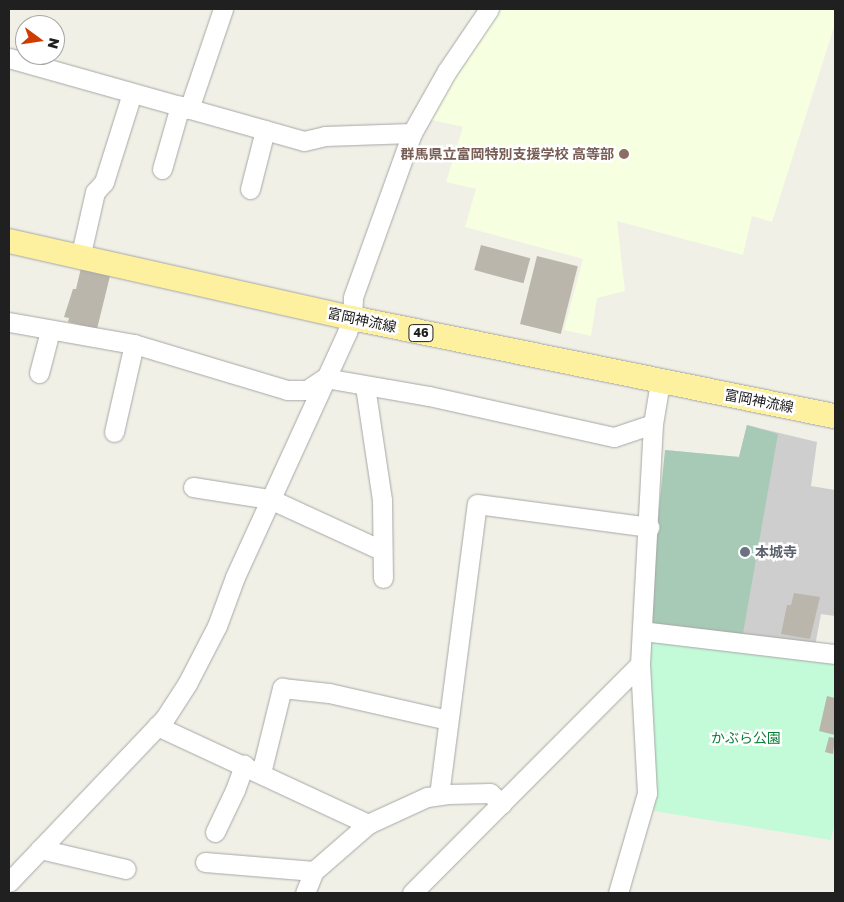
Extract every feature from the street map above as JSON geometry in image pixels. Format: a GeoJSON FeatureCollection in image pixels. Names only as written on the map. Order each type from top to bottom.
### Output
{"type":"FeatureCollection","features":[{"type":"Feature","properties":{"kind":"main road","name":"富岡神流線"},"geometry":{"type":"LineString","coordinates":[[9,242],[352,318],[835,416]]}},
{"type":"Feature","properties":{"kind":"street"},"geometry":{"type":"LineString","coordinates":[[162,169],[223,9]]}},
{"type":"Feature","properties":{"kind":"street"},"geometry":{"type":"LineString","coordinates":[[9,882],[157,726],[187,684],[217,626],[270,499],[352,318],[353,297],[412,134],[447,71],[489,9]]}},
{"type":"Feature","properties":{"kind":"street"},"geometry":{"type":"LineString","coordinates":[[9,58],[304,141],[333,136],[412,134]]}},
{"type":"Feature","properties":{"kind":"street"},"geometry":{"type":"LineString","coordinates":[[80,258],[95,192],[104,182],[132,93]]}},
{"type":"Feature","properties":{"kind":"street"},"geometry":{"type":"LineString","coordinates":[[250,189],[265,130]]}},
{"type":"Feature","properties":{"kind":"street"},"geometry":{"type":"LineString","coordinates":[[9,322],[50,331],[134,344],[287,390],[307,390],[325,378],[429,396],[614,436],[653,424]]}},
{"type":"Feature","properties":{"kind":"street"},"geometry":{"type":"LineString","coordinates":[[39,373],[50,331]]}},
{"type":"Feature","properties":{"kind":"street"},"geometry":{"type":"LineString","coordinates":[[114,432],[134,344]]}},
{"type":"Feature","properties":{"kind":"street"},"geometry":{"type":"LineString","coordinates":[[618,893],[647,793],[640,664],[649,527],[653,424],[660,382]]}},
{"type":"Feature","properties":{"kind":"street"},"geometry":{"type":"LineString","coordinates":[[365,386],[382,500],[381,550],[383,578]]}},
{"type":"Feature","properties":{"kind":"street"},"geometry":{"type":"LineString","coordinates":[[193,487],[270,499],[381,550]]}},
{"type":"Feature","properties":{"kind":"street"},"geometry":{"type":"LineString","coordinates":[[439,795],[477,504],[649,527]]}},
{"type":"Feature","properties":{"kind":"street"},"geometry":{"type":"LineString","coordinates":[[642,631],[835,654]]}},
{"type":"Feature","properties":{"kind":"street"},"geometry":{"type":"LineString","coordinates":[[412,893],[441,860],[502,804],[640,664]]}},
{"type":"Feature","properties":{"kind":"street"},"geometry":{"type":"LineString","coordinates":[[261,773],[282,688],[329,693],[448,720]]}},
{"type":"Feature","properties":{"kind":"street"},"geometry":{"type":"LineString","coordinates":[[157,726],[244,764],[368,824]]}},
{"type":"Feature","properties":{"kind":"street"},"geometry":{"type":"LineString","coordinates":[[215,832],[235,790],[244,764]]}},
{"type":"Feature","properties":{"kind":"street"},"geometry":{"type":"LineString","coordinates":[[305,893],[314,871],[368,824],[427,797],[490,793],[502,804]]}},
{"type":"Feature","properties":{"kind":"street"},"geometry":{"type":"LineString","coordinates":[[40,849],[126,869]]}},
{"type":"Feature","properties":{"kind":"street"},"geometry":{"type":"LineString","coordinates":[[206,862],[314,871]]}},
{"type":"Feature","properties":{"kind":"shaded area","name":"群馬県立富岡特別支援学校 高等部"},"geometry":{"type":"Polygon","coordinates":[[[496,9],[835,9],[835,24],[772,222],[752,216],[743,255],[617,221],[625,291],[597,298],[591,336],[564,330],[583,259],[465,227],[476,189],[446,182],[463,127],[428,119],[496,9]]]}},
{"type":"Feature","properties":{"kind":"shaded area","name":"本城寺"},"geometry":{"type":"Polygon","coordinates":[[[747,425],[817,442],[811,486],[835,490],[835,616],[821,614],[815,646],[742,639],[665,450],[739,457],[747,425]]]}},
{"type":"Feature","properties":{"kind":"shaded area"},"geometry":{"type":"Polygon","coordinates":[[[747,425],[778,434],[742,639],[647,626],[665,450],[739,457],[747,425]]]}},
{"type":"Feature","properties":{"kind":"green space","name":"かぶら公園"},"geometry":{"type":"Polygon","coordinates":[[[651,638],[835,661],[835,820],[831,840],[654,811],[646,682],[651,638]]]}},
{"type":"Feature","properties":{"kind":"building"},"geometry":{"type":"Polygon","coordinates":[[[481,245],[530,258],[524,283],[474,270],[481,245]]]}},
{"type":"Feature","properties":{"kind":"building"},"geometry":{"type":"Polygon","coordinates":[[[537,256],[578,266],[561,334],[520,324],[537,256]]]}},
{"type":"Feature","properties":{"kind":"building"},"geometry":{"type":"Polygon","coordinates":[[[81,268],[110,276],[97,329],[68,322],[69,318],[64,317],[73,289],[76,289],[81,268]]]}},
{"type":"Feature","properties":{"kind":"building"},"geometry":{"type":"Polygon","coordinates":[[[794,593],[820,597],[810,639],[781,634],[787,605],[791,605],[794,593]]]}},
{"type":"Feature","properties":{"kind":"building"},"geometry":{"type":"Polygon","coordinates":[[[827,696],[835,698],[835,735],[819,731],[827,696]]]}},
{"type":"Feature","properties":{"kind":"building"},"geometry":{"type":"Polygon","coordinates":[[[829,737],[835,738],[833,754],[825,752],[829,737]]]}},
{"type":"Feature","properties":{"kind":"place","name":"群馬県立富岡特別支援学校 高等部"},"geometry":{"type":"Point","coordinates":[624,154]}},
{"type":"Feature","properties":{"kind":"place","name":"本城寺"},"geometry":{"type":"Point","coordinates":[745,552]}}]}
